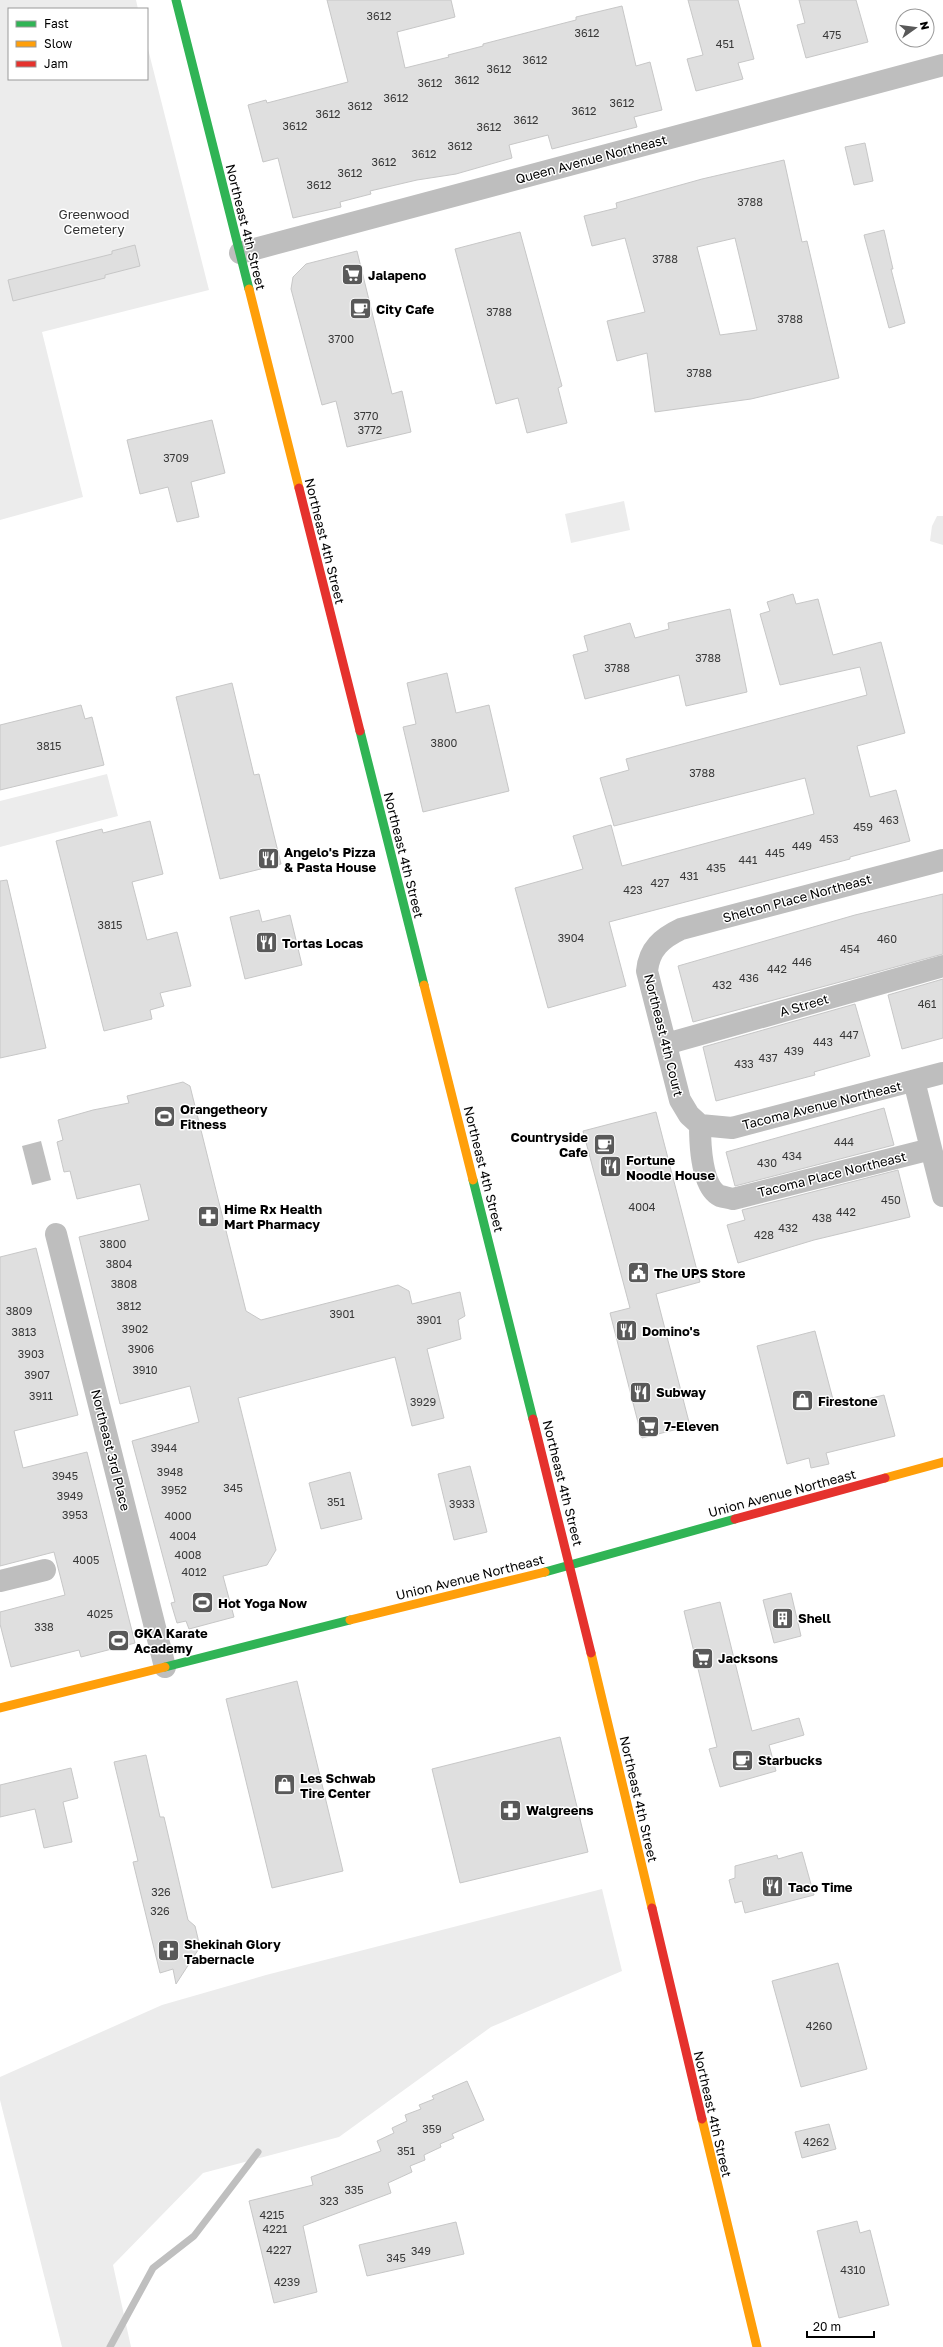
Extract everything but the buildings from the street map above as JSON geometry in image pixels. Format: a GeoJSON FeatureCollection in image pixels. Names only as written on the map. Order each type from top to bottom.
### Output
{"type":"FeatureCollection","features":[{"type":"Feature","properties":{"kind":"main road","name":"Northeast 4th Street"},"geometry":{"type":"LineString","coordinates":[[176,0],[570,1565],[757,2347]]}},
{"type":"Feature","properties":{"kind":"main road","name":"Union Avenue Northeast"},"geometry":{"type":"LineString","coordinates":[[0,1708],[570,1565],[943,1462]]}},
{"type":"Feature","properties":{"kind":"street","name":"Queen Avenue Northeast"},"geometry":{"type":"LineString","coordinates":[[240,253],[943,65]]}},
{"type":"Feature","properties":{"kind":"street","name":"Shelton Place Northeast"},"geometry":{"type":"LineString","coordinates":[[656,946],[665,936],[681,929],[943,860]]}},
{"type":"Feature","properties":{"kind":"street","name":"Northeast 4th Court"},"geometry":{"type":"LineString","coordinates":[[656,946],[649,957],[647,971],[680,1100],[689,1115],[700,1125]]}},
{"type":"Feature","properties":{"kind":"street","name":"A Street"},"geometry":{"type":"LineString","coordinates":[[666,1044],[943,966]]}},
{"type":"Feature","properties":{"kind":"street","name":"Tacoma Avenue Northeast"},"geometry":{"type":"LineString","coordinates":[[700,1125],[732,1128],[943,1073]]}},
{"type":"Feature","properties":{"kind":"street"},"geometry":{"type":"LineString","coordinates":[[914,1081],[943,1196]]}},
{"type":"Feature","properties":{"kind":"street","name":"Tacoma Place Northeast"},"geometry":{"type":"LineString","coordinates":[[700,1125],[700,1149],[710,1185],[719,1195],[733,1199],[931,1149]]}},
{"type":"Feature","properties":{"kind":"street","name":"Northeast 3rd Place"},"geometry":{"type":"LineString","coordinates":[[56,1234],[165,1667]]}},
{"type":"Feature","properties":{"kind":"street"},"geometry":{"type":"LineString","coordinates":[[0,1581],[45,1570]]}},
{"type":"Feature","properties":{"kind":"green space","name":"Greenwood Cemetery"},"geometry":{"type":"Polygon","coordinates":[[[0,0],[136,0],[138,8],[8,8],[8,80],[148,80],[148,49],[209,290],[42,332],[83,497],[0,520],[0,0]]]}},
{"type":"Feature","properties":{"kind":"green space"},"geometry":{"type":"Polygon","coordinates":[[[624,501],[630,530],[571,543],[565,514],[624,501]]]}},
{"type":"Feature","properties":{"kind":"green space"},"geometry":{"type":"Polygon","coordinates":[[[937,516],[943,516],[943,545],[930,541],[932,526],[937,516]]]}},
{"type":"Feature","properties":{"kind":"green space"},"geometry":{"type":"Polygon","coordinates":[[[107,774],[118,816],[0,847],[0,801],[107,774]]]}},
{"type":"Feature","properties":{"kind":"green space"},"geometry":{"type":"Polygon","coordinates":[[[602,1889],[622,1971],[491,2027],[339,2137],[203,2173],[113,2265],[131,2347],[62,2347],[0,2100],[0,2077],[162,2005],[266,1975],[602,1889]]]}},
{"type":"Feature","properties":{"kind":"shaded area"},"geometry":{"type":"Polygon","coordinates":[[[41,1141],[51,1180],[32,1185],[22,1146],[41,1141]]]}},
{"type":"Feature","properties":{"kind":"waterway"},"geometry":{"type":"LineString","coordinates":[[110,2347],[153,2268],[194,2236],[258,2152]]}},
{"type":"Feature","properties":{"kind":"traffic: fast"},"geometry":{"type":"LineString","coordinates":[[176,0],[249,289]]}},
{"type":"Feature","properties":{"kind":"traffic: fast"},"geometry":{"type":"LineString","coordinates":[[360,731],[424,985]]}},
{"type":"Feature","properties":{"kind":"traffic: fast"},"geometry":{"type":"LineString","coordinates":[[473,1180],[533,1419]]}},
{"type":"Feature","properties":{"kind":"traffic: fast"},"geometry":{"type":"LineString","coordinates":[[545,1572],[735,1519]]}},
{"type":"Feature","properties":{"kind":"traffic: fast"},"geometry":{"type":"LineString","coordinates":[[165,1667],[350,1620]]}},
{"type":"Feature","properties":{"kind":"traffic: slow"},"geometry":{"type":"LineString","coordinates":[[249,289],[299,488]]}},
{"type":"Feature","properties":{"kind":"traffic: slow"},"geometry":{"type":"LineString","coordinates":[[424,985],[473,1180]]}},
{"type":"Feature","properties":{"kind":"traffic: slow"},"geometry":{"type":"LineString","coordinates":[[885,1478],[943,1462]]}},
{"type":"Feature","properties":{"kind":"traffic: slow"},"geometry":{"type":"LineString","coordinates":[[350,1620],[545,1572]]}},
{"type":"Feature","properties":{"kind":"traffic: slow"},"geometry":{"type":"LineString","coordinates":[[591,1653],[652,1908]]}},
{"type":"Feature","properties":{"kind":"traffic: slow"},"geometry":{"type":"LineString","coordinates":[[0,1708],[165,1667]]}},
{"type":"Feature","properties":{"kind":"traffic: slow"},"geometry":{"type":"LineString","coordinates":[[702,2119],[757,2347]]}},
{"type":"Feature","properties":{"kind":"traffic: jam"},"geometry":{"type":"LineString","coordinates":[[299,488],[360,731]]}},
{"type":"Feature","properties":{"kind":"traffic: jam"},"geometry":{"type":"LineString","coordinates":[[533,1419],[591,1653]]}},
{"type":"Feature","properties":{"kind":"traffic: jam"},"geometry":{"type":"LineString","coordinates":[[735,1519],[885,1478]]}},
{"type":"Feature","properties":{"kind":"traffic: jam"},"geometry":{"type":"LineString","coordinates":[[652,1908],[702,2119]]}},
{"type":"Feature","properties":{"kind":"place","name":"Jalapeno"},"geometry":{"type":"Point","coordinates":[353,275]}},
{"type":"Feature","properties":{"kind":"place","name":"City Cafe"},"geometry":{"type":"Point","coordinates":[361,309]}},
{"type":"Feature","properties":{"kind":"place","name":"Angelo's Pizza & Pasta House"},"geometry":{"type":"Point","coordinates":[269,859]}},
{"type":"Feature","properties":{"kind":"place","name":"Tortas Locas"},"geometry":{"type":"Point","coordinates":[267,943]}},
{"type":"Feature","properties":{"kind":"place","name":"Orangetheory Fitness"},"geometry":{"type":"Point","coordinates":[165,1116]}},
{"type":"Feature","properties":{"kind":"place","name":"Countryside Cafe"},"geometry":{"type":"Point","coordinates":[604,1144]}},
{"type":"Feature","properties":{"kind":"place","name":"Fortune Noodle House"},"geometry":{"type":"Point","coordinates":[610,1167]}},
{"type":"Feature","properties":{"kind":"place","name":"Hime Rx Health Mart Pharmacy"},"geometry":{"type":"Point","coordinates":[208,1216]}},
{"type":"Feature","properties":{"kind":"place","name":"The UPS Store"},"geometry":{"type":"Point","coordinates":[638,1273]}},
{"type":"Feature","properties":{"kind":"place","name":"Domino's"},"geometry":{"type":"Point","coordinates":[626,1331]}},
{"type":"Feature","properties":{"kind":"place","name":"Subway"},"geometry":{"type":"Point","coordinates":[640,1392]}},
{"type":"Feature","properties":{"kind":"place","name":"Firestone"},"geometry":{"type":"Point","coordinates":[802,1401]}},
{"type":"Feature","properties":{"kind":"place","name":"7-Eleven"},"geometry":{"type":"Point","coordinates":[648,1426]}},
{"type":"Feature","properties":{"kind":"place","name":"Hot Yoga Now"},"geometry":{"type":"Point","coordinates":[202,1603]}},
{"type":"Feature","properties":{"kind":"place","name":"Shell"},"geometry":{"type":"Point","coordinates":[782,1618]}},
{"type":"Feature","properties":{"kind":"place","name":"GKA Karate Academy"},"geometry":{"type":"Point","coordinates":[119,1640]}},
{"type":"Feature","properties":{"kind":"place","name":"Jacksons"},"geometry":{"type":"Point","coordinates":[703,1658]}},
{"type":"Feature","properties":{"kind":"place","name":"Starbucks"},"geometry":{"type":"Point","coordinates":[743,1760]}},
{"type":"Feature","properties":{"kind":"place","name":"Les Schwab Tire Center"},"geometry":{"type":"Point","coordinates":[284,1785]}},
{"type":"Feature","properties":{"kind":"place","name":"Walgreens"},"geometry":{"type":"Point","coordinates":[510,1810]}},
{"type":"Feature","properties":{"kind":"place","name":"Taco Time"},"geometry":{"type":"Point","coordinates":[772,1887]}},
{"type":"Feature","properties":{"kind":"place","name":"Shekinah Glory Tabernacle"},"geometry":{"type":"Point","coordinates":[169,1951]}}]}
